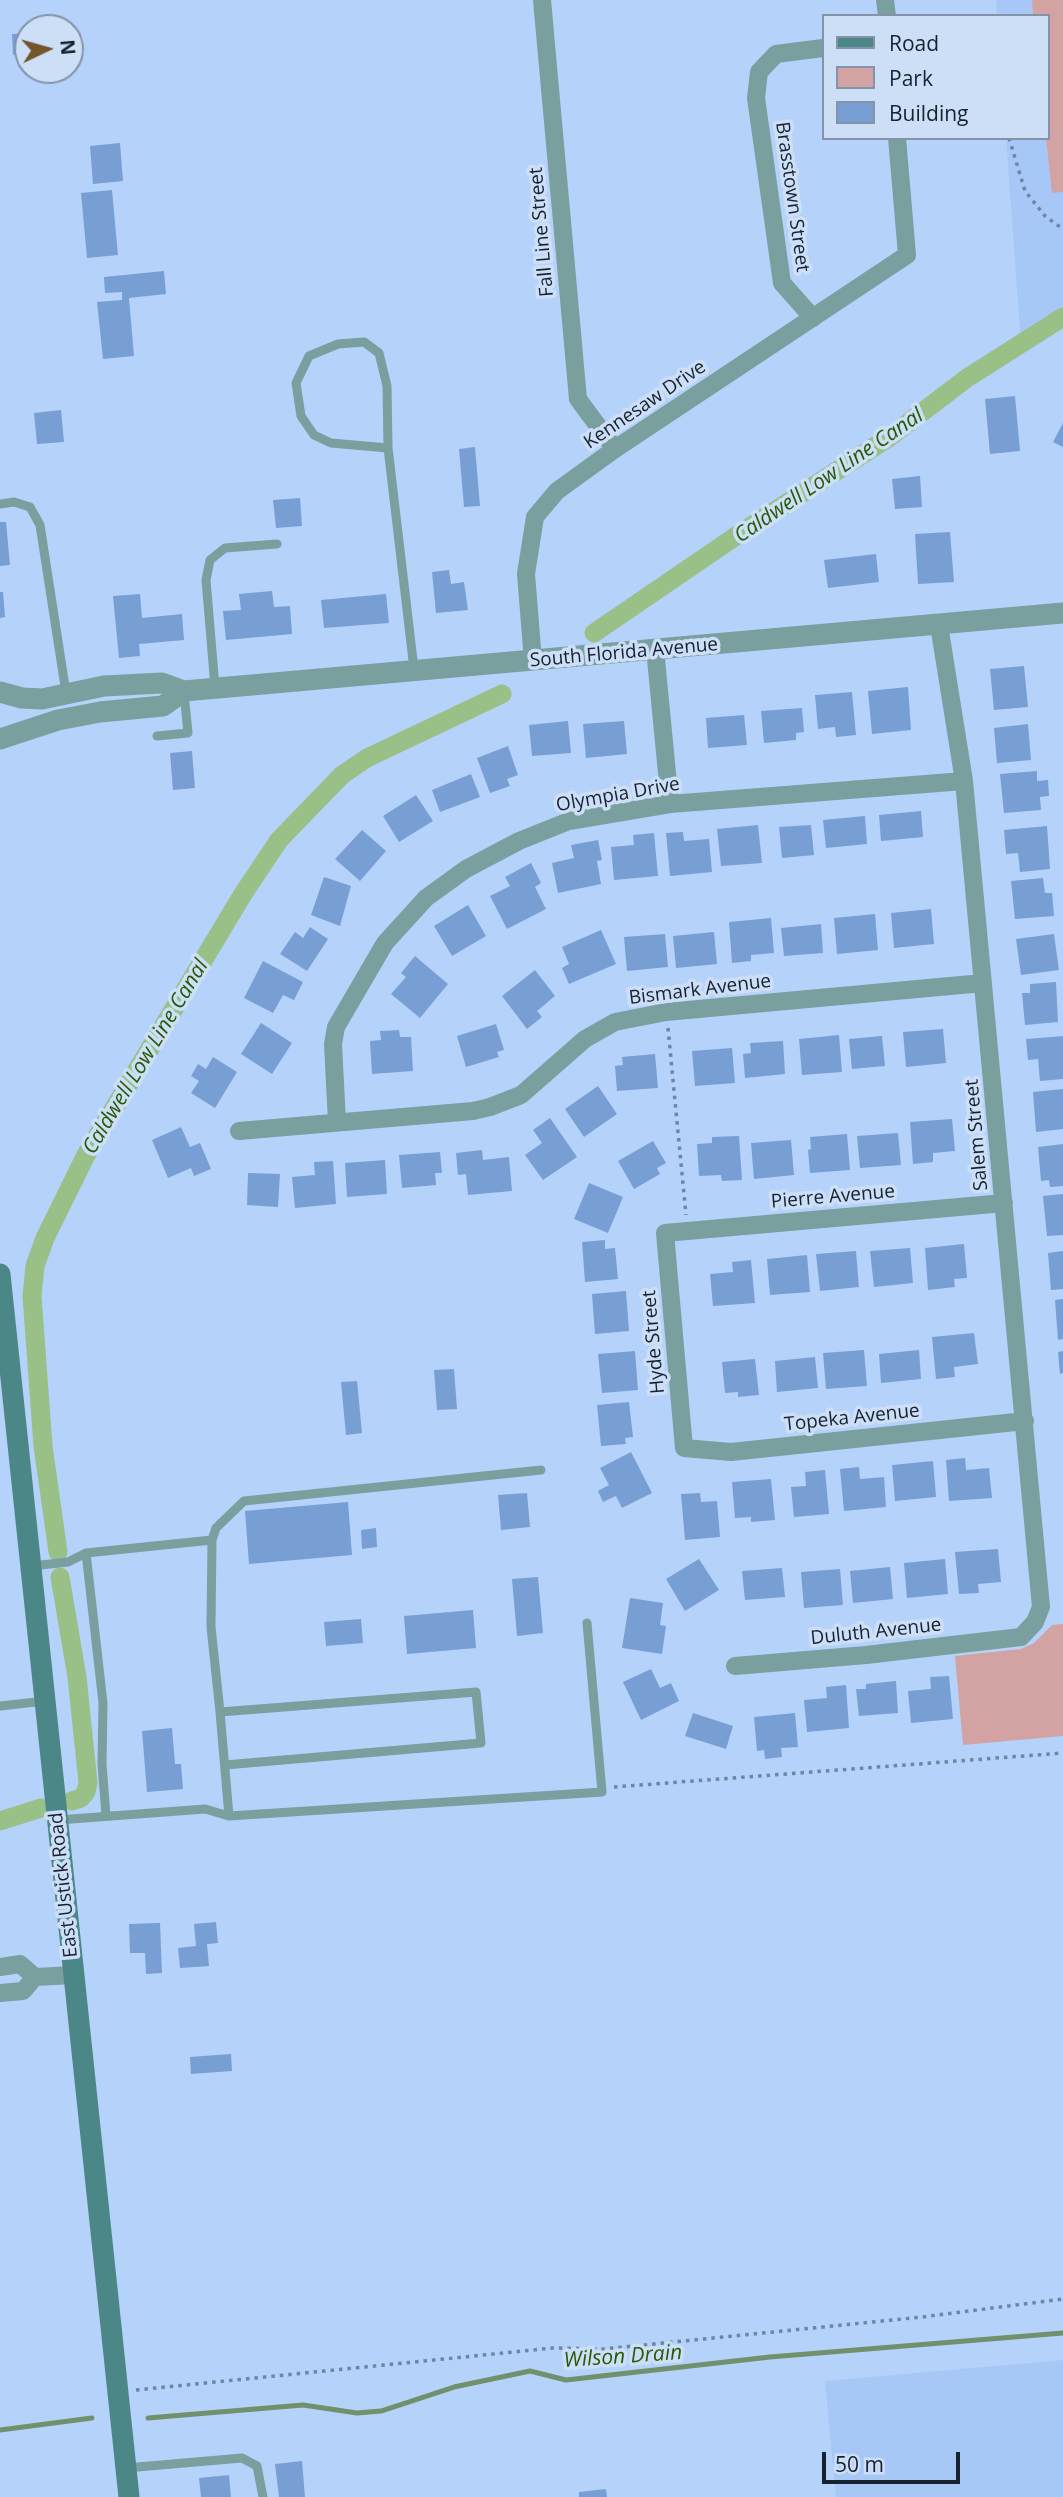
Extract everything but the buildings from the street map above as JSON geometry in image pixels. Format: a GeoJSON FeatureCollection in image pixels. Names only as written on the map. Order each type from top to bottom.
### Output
{"type":"FeatureCollection","features":[{"type":"Feature","properties":{"kind":"main road","name":"East Ustick Road"},"geometry":{"type":"LineString","coordinates":[[0,1274],[129,2497]]}},
{"type":"Feature","properties":{"kind":"street","name":"Fall Line Street"},"geometry":{"type":"LineString","coordinates":[[542,0],[579,400],[615,449]]}},
{"type":"Feature","properties":{"kind":"street","name":"Brasstown Street"},"geometry":{"type":"LineString","coordinates":[[813,318],[782,283],[756,98],[759,72],[776,54],[822,48]]}},
{"type":"Feature","properties":{"kind":"street","name":"Kennesaw Drive"},"geometry":{"type":"LineString","coordinates":[[533,661],[526,574],[535,517],[556,491],[615,449],[906,255],[897,140]]}},
{"type":"Feature","properties":{"kind":"street","name":"South Florida Avenue"},"geometry":{"type":"LineString","coordinates":[[0,692],[22,698],[42,699],[104,686],[162,683],[184,691],[215,689],[1063,613]]}},
{"type":"Feature","properties":{"kind":"street","name":"Salem Street"},"geometry":{"type":"LineString","coordinates":[[939,625],[964,781],[1041,1607],[1035,1622],[1021,1637]]}},
{"type":"Feature","properties":{"kind":"street"},"geometry":{"type":"LineString","coordinates":[[655,649],[670,804]]}},
{"type":"Feature","properties":{"kind":"street","name":"South Florida Avenue"},"geometry":{"type":"LineString","coordinates":[[0,739],[58,720],[100,712],[163,706],[184,691]]}},
{"type":"Feature","properties":{"kind":"street","name":"Olympia Drive"},"geometry":{"type":"LineString","coordinates":[[337,1122],[333,1044],[336,1027],[385,943],[426,898],[466,869],[519,841],[569,821],[670,804],[964,781]]}},
{"type":"Feature","properties":{"kind":"street","name":"Bismark Avenue"},"geometry":{"type":"LineString","coordinates":[[239,1131],[473,1111],[490,1107],[521,1094],[585,1039],[615,1022],[666,1012],[984,983]]}},
{"type":"Feature","properties":{"kind":"street","name":"Pierre Avenue"},"geometry":{"type":"LineString","coordinates":[[665,1233],[1004,1203]]}},
{"type":"Feature","properties":{"kind":"street","name":"Hyde Street"},"geometry":{"type":"LineString","coordinates":[[665,1233],[684,1448]]}},
{"type":"Feature","properties":{"kind":"street","name":"Topeka Avenue"},"geometry":{"type":"LineString","coordinates":[[684,1448],[731,1452],[1025,1421]]}},
{"type":"Feature","properties":{"kind":"street","name":"Duluth Avenue"},"geometry":{"type":"LineString","coordinates":[[735,1666],[866,1655],[1021,1637]]}},
{"type":"Feature","properties":{"kind":"street"},"geometry":{"type":"LineString","coordinates":[[0,1966],[20,1965],[35,1977],[74,1975]]}},
{"type":"Feature","properties":{"kind":"street"},"geometry":{"type":"LineString","coordinates":[[0,1993],[23,1991],[35,1977]]}},
{"type":"Feature","properties":{"kind":"lane"},"geometry":{"type":"LineString","coordinates":[[388,447],[331,443],[314,435],[301,416],[296,383],[309,356],[338,344],[364,342],[379,353],[387,386],[388,447],[414,671]]}},
{"type":"Feature","properties":{"kind":"lane"},"geometry":{"type":"LineString","coordinates":[[0,504],[14,502],[30,507],[40,525],[66,693]]}},
{"type":"Feature","properties":{"kind":"lane"},"geometry":{"type":"LineString","coordinates":[[215,689],[206,580],[211,560],[225,548],[277,544]]}},
{"type":"Feature","properties":{"kind":"lane"},"geometry":{"type":"LineString","coordinates":[[157,736],[188,733],[184,691]]}},
{"type":"Feature","properties":{"kind":"lane"},"geometry":{"type":"LineString","coordinates":[[229,1816],[211,1627],[212,1540],[216,1528],[244,1501],[541,1470]]}},
{"type":"Feature","properties":{"kind":"lane"},"geometry":{"type":"LineString","coordinates":[[32,1566],[68,1562],[86,1553],[212,1540]]}},
{"type":"Feature","properties":{"kind":"lane"},"geometry":{"type":"LineString","coordinates":[[86,1553],[103,1703],[102,1764],[106,1816]]}},
{"type":"Feature","properties":{"kind":"lane"},"geometry":{"type":"LineString","coordinates":[[57,1820],[205,1809],[229,1816],[602,1793],[587,1623]]}},
{"type":"Feature","properties":{"kind":"lane"},"geometry":{"type":"LineString","coordinates":[[220,1712],[476,1692],[481,1743],[225,1765]]}},
{"type":"Feature","properties":{"kind":"lane"},"geometry":{"type":"LineString","coordinates":[[0,1706],[45,1701]]}},
{"type":"Feature","properties":{"kind":"lane"},"geometry":{"type":"LineString","coordinates":[[126,2468],[242,2458],[257,2466],[263,2497]]}},
{"type":"Feature","properties":{"kind":"path"},"geometry":{"type":"LineString","coordinates":[[1010,140],[1025,191],[1045,216],[1063,229]]}},
{"type":"Feature","properties":{"kind":"path"},"geometry":{"type":"LineString","coordinates":[[666,1012],[687,1231]]}},
{"type":"Feature","properties":{"kind":"path"},"geometry":{"type":"LineString","coordinates":[[601,1788],[1063,1753]]}},
{"type":"Feature","properties":{"kind":"path"},"geometry":{"type":"LineString","coordinates":[[119,2392],[553,2348],[604,2350],[922,2317],[1063,2299]]}},
{"type":"Feature","properties":{"kind":"shaded area"},"geometry":{"type":"Polygon","coordinates":[[[996,0],[1063,0],[1063,317],[1021,343],[1006,140],[1049,140],[1049,14],[997,14],[996,0]]]}},
{"type":"Feature","properties":{"kind":"shaded area"},"geometry":{"type":"Polygon","coordinates":[[[1063,2360],[1063,2497],[836,2497],[825,2381],[1063,2360]]]}},
{"type":"Feature","properties":{"kind":"green space"},"geometry":{"type":"Polygon","coordinates":[[[1032,0],[1063,0],[1063,192],[1052,193],[1046,140],[1049,140],[1049,14],[1033,14],[1032,0]]]}},
{"type":"Feature","properties":{"kind":"green space"},"geometry":{"type":"Polygon","coordinates":[[[1063,1624],[1063,1736],[963,1745],[955,1656],[1021,1649],[1034,1643],[1052,1625],[1063,1624]]]}},
{"type":"Feature","properties":{"kind":"waterway","name":"Caldwell Low Line Canal"},"geometry":{"type":"LineString","coordinates":[[594,633],[739,534],[891,436],[967,378],[1063,317]]}},
{"type":"Feature","properties":{"kind":"waterway","name":"Caldwell Low Line Canal"},"geometry":{"type":"LineString","coordinates":[[58,1552],[43,1446],[32,1296],[35,1266],[45,1238],[86,1155],[243,894],[279,840],[342,775],[367,758],[502,694]]}},
{"type":"Feature","properties":{"kind":"waterway","name":"Caldwell Low Line Canal"},"geometry":{"type":"LineString","coordinates":[[60,1577],[77,1677],[88,1783],[81,1798],[72,1801]]}},
{"type":"Feature","properties":{"kind":"waterway","name":"Caldwell Low Line Canal"},"geometry":{"type":"LineString","coordinates":[[0,1821],[41,1808]]}},
{"type":"Feature","properties":{"kind":"waterway","name":"Wilson Drain"},"geometry":{"type":"LineString","coordinates":[[148,2418],[303,2405],[357,2413],[381,2411],[454,2387],[530,2371],[566,2380],[770,2357],[1063,2333]]}},
{"type":"Feature","properties":{"kind":"waterway","name":"Wilson Drain"},"geometry":{"type":"LineString","coordinates":[[0,2430],[92,2418]]}}]}
